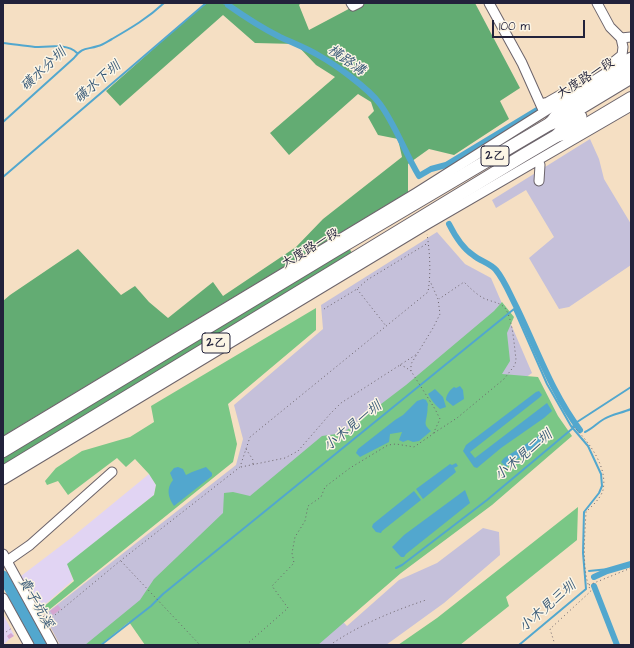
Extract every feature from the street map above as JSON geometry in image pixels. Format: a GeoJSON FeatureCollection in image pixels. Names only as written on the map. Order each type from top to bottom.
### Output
{"type":"FeatureCollection","features":[{"type":"Feature","properties":{"kind":"highway"},"geometry":{"type":"LineString","coordinates":[[558,135],[567,125],[631,77]]}},
{"type":"Feature","properties":{"kind":"highway"},"geometry":{"type":"LineString","coordinates":[[544,111],[563,118],[631,86]]}},
{"type":"Feature","properties":{"kind":"main road","name":"大度路一段"},"geometry":{"type":"LineString","coordinates":[[3,452],[336,250],[437,185],[544,111],[559,112],[631,67]]}},
{"type":"Feature","properties":{"kind":"main road","name":"2乙"},"geometry":{"type":"LineString","coordinates":[[3,472],[430,219],[558,135],[574,132],[631,98]]}},
{"type":"Feature","properties":{"kind":"street"},"geometry":{"type":"LineString","coordinates":[[351,3],[353,6],[359,3]]}},
{"type":"Feature","properties":{"kind":"street"},"geometry":{"type":"LineString","coordinates":[[489,3],[522,63],[544,111],[558,135]]}},
{"type":"Feature","properties":{"kind":"street"},"geometry":{"type":"LineString","coordinates":[[544,111],[548,102],[615,61],[622,55],[623,47],[621,38],[610,27],[597,3]]}},
{"type":"Feature","properties":{"kind":"street"},"geometry":{"type":"LineString","coordinates":[[621,38],[631,37]]}},
{"type":"Feature","properties":{"kind":"street","name":"大度路一段"},"geometry":{"type":"LineString","coordinates":[[544,111],[631,57]]}},
{"type":"Feature","properties":{"kind":"street"},"geometry":{"type":"LineString","coordinates":[[449,206],[538,160],[631,106]]}},
{"type":"Feature","properties":{"kind":"street"},"geometry":{"type":"LineString","coordinates":[[538,160],[540,165],[539,181]]}},
{"type":"Feature","properties":{"kind":"street","name":"大度路一段"},"geometry":{"type":"LineString","coordinates":[[3,442],[418,197]]}},
{"type":"Feature","properties":{"kind":"street"},"geometry":{"type":"LineString","coordinates":[[3,480],[430,219]]}},
{"type":"Feature","properties":{"kind":"street"},"geometry":{"type":"LineString","coordinates":[[5,558],[30,545],[112,472]]}},
{"type":"Feature","properties":{"kind":"street"},"geometry":{"type":"LineString","coordinates":[[3,550],[5,558],[53,645]]}},
{"type":"Feature","properties":{"kind":"street"},"geometry":{"type":"LineString","coordinates":[[3,598],[28,645]]}},
{"type":"Feature","properties":{"kind":"path"},"geometry":{"type":"LineString","coordinates":[[240,467],[250,437],[428,292],[430,281],[428,242],[430,219]]}},
{"type":"Feature","properties":{"kind":"path"},"geometry":{"type":"LineString","coordinates":[[324,309],[357,290],[367,280],[428,242]]}},
{"type":"Feature","properties":{"kind":"path"},"geometry":{"type":"LineString","coordinates":[[411,371],[411,364],[440,314],[438,299],[430,281]]}},
{"type":"Feature","properties":{"kind":"path"},"geometry":{"type":"LineString","coordinates":[[246,645],[288,608],[272,586],[294,563],[292,553],[295,537],[305,521],[308,506],[321,497],[325,487],[350,468],[388,445],[396,444],[414,447],[457,418],[512,372],[516,359],[510,318],[504,308],[497,303],[489,302],[480,297],[464,282],[438,299]]}},
{"type":"Feature","properties":{"kind":"path"},"geometry":{"type":"LineString","coordinates":[[357,290],[386,326]]}},
{"type":"Feature","properties":{"kind":"path"},"geometry":{"type":"LineString","coordinates":[[42,625],[120,561],[240,467],[285,458],[298,451],[341,403],[418,353]]}},
{"type":"Feature","properties":{"kind":"path"},"geometry":{"type":"LineString","coordinates":[[400,365],[411,371],[440,419],[433,434]]}},
{"type":"Feature","properties":{"kind":"path"},"geometry":{"type":"LineString","coordinates":[[555,645],[550,629],[591,592],[585,556],[586,512],[600,497],[603,491],[604,481],[602,468],[586,440],[574,427]]}},
{"type":"Feature","properties":{"kind":"path"},"geometry":{"type":"LineString","coordinates":[[246,448],[253,460],[253,464]]}},
{"type":"Feature","properties":{"kind":"path"},"geometry":{"type":"LineString","coordinates":[[120,561],[200,645]]}},
{"type":"Feature","properties":{"kind":"path"},"geometry":{"type":"LineString","coordinates":[[589,585],[631,568]]}},
{"type":"Feature","properties":{"kind":"path"},"geometry":{"type":"LineString","coordinates":[[330,645],[340,638],[398,610],[426,600]]}},
{"type":"Feature","properties":{"kind":"path"},"geometry":{"type":"LineString","coordinates":[[3,634],[17,624]]}},
{"type":"Feature","properties":{"kind":"shaded area"},"geometry":{"type":"Polygon","coordinates":[[[590,139],[599,159],[604,179],[631,224],[631,265],[569,307],[559,309],[529,258],[554,237],[526,190],[496,208],[492,200],[590,139]]]}},
{"type":"Feature","properties":{"kind":"shaded area"},"geometry":{"type":"Polygon","coordinates":[[[437,232],[465,264],[491,278],[532,373],[395,471],[319,597],[347,626],[399,580],[437,563],[483,528],[499,532],[500,555],[444,603],[386,645],[158,645],[134,610],[87,645],[60,645],[44,615],[236,465],[243,439],[234,405],[323,329],[321,305],[437,232]]]}},
{"type":"Feature","properties":{"kind":"shaded area"},"geometry":{"type":"Polygon","coordinates":[[[149,474],[156,485],[154,495],[68,564],[73,580],[40,609],[21,576],[71,538],[149,474]]]}},
{"type":"Feature","properties":{"kind":"shaded area"},"geometry":{"type":"Polygon","coordinates":[[[3,614],[14,635],[3,645],[3,614]]]}},
{"type":"Feature","properties":{"kind":"green space"},"geometry":{"type":"Polygon","coordinates":[[[207,3],[301,3],[299,5],[309,30],[360,3],[475,3],[520,88],[500,101],[509,119],[454,155],[429,149],[408,164],[408,192],[3,436],[3,301],[10,295],[78,249],[121,295],[135,286],[149,302],[168,318],[213,282],[223,296],[296,247],[323,219],[402,157],[398,139],[378,135],[368,117],[374,111],[371,102],[358,94],[289,155],[270,133],[335,77],[316,65],[296,44],[255,43],[223,15],[120,106],[106,91],[207,3]]]}},
{"type":"Feature","properties":{"kind":"green space"},"geometry":{"type":"Polygon","coordinates":[[[349,248],[352,253],[3,467],[3,457],[14,450],[349,248]]]}},
{"type":"Feature","properties":{"kind":"green space"},"geometry":{"type":"Polygon","coordinates":[[[502,302],[514,317],[507,333],[510,361],[502,374],[538,377],[558,416],[572,436],[492,505],[401,573],[318,645],[145,645],[129,622],[100,645],[85,645],[140,600],[154,579],[223,513],[224,493],[233,492],[250,496],[322,436],[343,433],[406,385],[494,311],[502,302]]]}},
{"type":"Feature","properties":{"kind":"green space"},"geometry":{"type":"Polygon","coordinates":[[[316,308],[316,330],[228,404],[237,444],[233,462],[44,614],[41,609],[74,581],[67,564],[154,495],[156,485],[149,474],[135,459],[126,467],[117,458],[68,495],[58,481],[47,485],[45,481],[56,468],[82,451],[130,437],[154,422],[151,406],[316,308]]]}},
{"type":"Feature","properties":{"kind":"green space"},"geometry":{"type":"Polygon","coordinates":[[[578,507],[577,540],[506,597],[509,606],[460,645],[398,645],[437,618],[578,507]]]}},
{"type":"Feature","properties":{"kind":"water"},"geometry":{"type":"Polygon","coordinates":[[[460,386],[463,390],[464,399],[453,406],[446,400],[447,396],[454,387],[456,388],[460,386]]]}},
{"type":"Feature","properties":{"kind":"water"},"geometry":{"type":"Polygon","coordinates":[[[435,389],[443,397],[446,407],[440,409],[430,398],[428,394],[435,389]]]}},
{"type":"Feature","properties":{"kind":"water"},"geometry":{"type":"Polygon","coordinates":[[[539,391],[542,395],[539,398],[470,452],[475,458],[547,403],[552,411],[501,448],[477,468],[474,467],[463,451],[466,445],[539,391]]]}},
{"type":"Feature","properties":{"kind":"water"},"geometry":{"type":"Polygon","coordinates":[[[423,399],[426,400],[428,404],[426,423],[427,427],[431,431],[419,441],[413,442],[408,440],[403,442],[399,440],[402,432],[390,434],[389,442],[360,457],[356,453],[358,449],[403,415],[417,401],[423,399]]]}},
{"type":"Feature","properties":{"kind":"water"},"geometry":{"type":"Polygon","coordinates":[[[540,435],[544,439],[534,448],[506,467],[501,462],[504,458],[540,435]]]}},
{"type":"Feature","properties":{"kind":"water"},"geometry":{"type":"Polygon","coordinates":[[[456,463],[458,466],[454,468],[456,472],[423,499],[416,489],[450,464],[452,465],[456,463]]]}},
{"type":"Feature","properties":{"kind":"water"},"geometry":{"type":"Polygon","coordinates":[[[178,467],[183,469],[186,475],[206,467],[212,473],[212,476],[174,506],[170,499],[169,493],[169,487],[173,480],[170,473],[174,468],[178,467]]]}},
{"type":"Feature","properties":{"kind":"water"},"geometry":{"type":"Polygon","coordinates":[[[465,490],[470,503],[404,557],[401,557],[392,547],[404,535],[465,490]]]}},
{"type":"Feature","properties":{"kind":"water"},"geometry":{"type":"Polygon","coordinates":[[[414,491],[421,500],[381,533],[376,532],[372,527],[373,524],[414,491]]]}},
{"type":"Feature","properties":{"kind":"building"},"geometry":{"type":"Polygon","coordinates":[[[58,605],[61,609],[53,615],[50,611],[58,605]]]}},
{"type":"Feature","properties":{"kind":"building"},"geometry":{"type":"Polygon","coordinates":[[[11,633],[14,636],[9,639],[7,636],[11,633]]]}},
{"type":"Feature","properties":{"kind":"waterway","name":"磺水分圳"},"geometry":{"type":"LineString","coordinates":[[3,122],[80,52],[105,43],[126,31],[164,3]]}},
{"type":"Feature","properties":{"kind":"waterway","name":"磺水下圳"},"geometry":{"type":"LineString","coordinates":[[3,177],[206,3]]}},
{"type":"Feature","properties":{"kind":"waterway","name":"橫路溝"},"geometry":{"type":"LineString","coordinates":[[223,3],[228,5],[230,3]]}},
{"type":"Feature","properties":{"kind":"waterway","name":"橫路溝"},"geometry":{"type":"LineString","coordinates":[[228,5],[267,30],[325,59],[368,91],[386,112],[419,176],[431,169],[446,165],[537,110]]}},
{"type":"Feature","properties":{"kind":"waterway"},"geometry":{"type":"LineString","coordinates":[[3,43],[35,47],[63,47],[77,53]]}},
{"type":"Feature","properties":{"kind":"waterway","name":"小木見一圳"},"geometry":{"type":"LineString","coordinates":[[449,224],[465,249],[494,268],[502,279],[553,386],[570,416],[580,430]]}},
{"type":"Feature","properties":{"kind":"waterway","name":"小木見一圳"},"geometry":{"type":"LineString","coordinates":[[101,645],[151,606],[163,594],[514,309],[547,384],[571,426],[588,446],[601,474],[602,486],[599,493],[584,512],[583,553],[586,589],[519,645]]}},
{"type":"Feature","properties":{"kind":"waterway"},"geometry":{"type":"LineString","coordinates":[[573,428],[574,424],[631,387]]}},
{"type":"Feature","properties":{"kind":"waterway"},"geometry":{"type":"LineString","coordinates":[[585,432],[607,417],[631,409]]}},
{"type":"Feature","properties":{"kind":"waterway","name":"小木見二圳"},"geometry":{"type":"LineString","coordinates":[[396,568],[487,500],[573,428]]}},
{"type":"Feature","properties":{"kind":"waterway"},"geometry":{"type":"LineString","coordinates":[[594,577],[607,571],[631,564]]}},
{"type":"Feature","properties":{"kind":"waterway"},"geometry":{"type":"LineString","coordinates":[[589,571],[619,568],[631,565]]}},
{"type":"Feature","properties":{"kind":"waterway","name":"貴子坑溪"},"geometry":{"type":"LineString","coordinates":[[3,576],[41,645]]}},
{"type":"Feature","properties":{"kind":"waterway"},"geometry":{"type":"LineString","coordinates":[[594,586],[617,645]]}},
{"type":"Feature","properties":{"kind":"water label","name":"小木見三圳"},"geometry":{"type":"Point","coordinates":[548,607]}}]}
